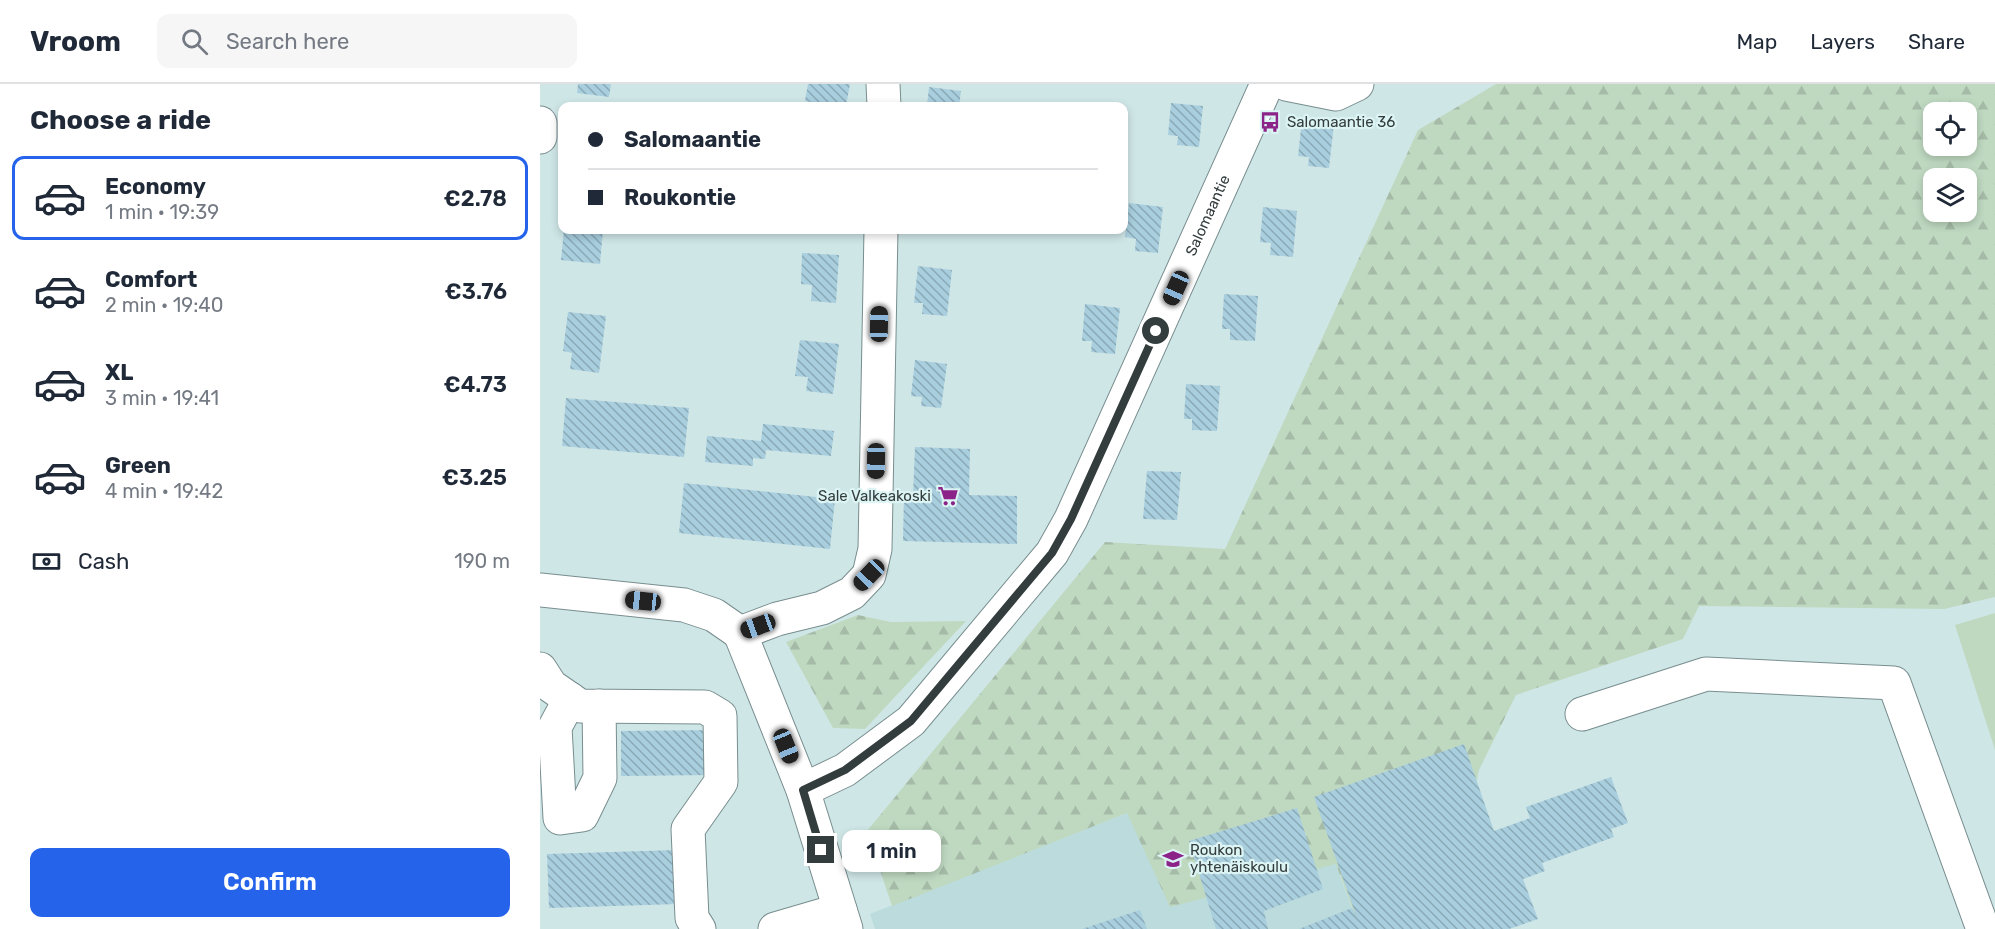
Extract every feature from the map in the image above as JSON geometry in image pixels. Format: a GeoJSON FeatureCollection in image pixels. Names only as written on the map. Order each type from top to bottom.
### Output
{"type":"FeatureCollection","features":[{"type":"Feature","properties":{"kind":"street"},"geometry":{"type":"LineString","coordinates":[[883,84],[884,102]]}},
{"type":"Feature","properties":{"kind":"street","name":"Salomaantie"},"geometry":{"type":"LineString","coordinates":[[803,790],[845,770],[911,721],[1052,553],[1071,519],[1267,84]]}},
{"type":"Feature","properties":{"kind":"street"},"geometry":{"type":"LineString","coordinates":[[1286,84],[1336,94],[1357,84]]}},
{"type":"Feature","properties":{"kind":"street"},"geometry":{"type":"LineString","coordinates":[[540,123],[540,137]]}},
{"type":"Feature","properties":{"kind":"street"},"geometry":{"type":"LineString","coordinates":[[740,633],[777,619],[822,608],[852,593],[869,575],[874,549],[881,234]]}},
{"type":"Feature","properties":{"kind":"street"},"geometry":{"type":"LineString","coordinates":[[540,590],[684,605],[714,615],[740,633],[803,790],[843,919],[776,929]]}},
{"type":"Feature","properties":{"kind":"street"},"geometry":{"type":"LineString","coordinates":[[540,669],[551,686],[585,703],[705,707],[720,716],[721,783],[688,829],[692,918],[699,929]]}},
{"type":"Feature","properties":{"kind":"street"},"geometry":{"type":"LineString","coordinates":[[1582,714],[1707,674],[1894,683],[1983,929]]}},
{"type":"Feature","properties":{"kind":"shaded area","name":"Roukon yhtenäiskoulu"},"geometry":{"type":"Polygon","coordinates":[[[1127,813],[1328,836],[1360,929],[875,929],[870,914],[1127,813]]]}},
{"type":"Feature","properties":{"kind":"green space"},"geometry":{"type":"Polygon","coordinates":[[[1496,84],[1995,84],[1995,597],[1944,609],[1699,606],[1683,639],[1516,695],[1479,770],[1461,856],[1360,929],[1336,864],[1170,907],[1127,813],[892,906],[867,831],[1105,542],[1225,549],[1418,130],[1496,84]]]}},
{"type":"Feature","properties":{"kind":"green space"},"geometry":{"type":"Polygon","coordinates":[[[1995,613],[1995,750],[1955,625],[1995,613]]]}},
{"type":"Feature","properties":{"kind":"green space"},"geometry":{"type":"Polygon","coordinates":[[[858,615],[891,622],[966,621],[865,729],[833,728],[786,642],[858,615]]]}},
{"type":"Feature","properties":{"kind":"building"},"geometry":{"type":"Polygon","coordinates":[[[578,84],[611,84],[609,97],[577,93],[578,84]]]}},
{"type":"Feature","properties":{"kind":"building"},"geometry":{"type":"Polygon","coordinates":[[[808,84],[850,84],[847,102],[805,101],[808,84]]]}},
{"type":"Feature","properties":{"kind":"building"},"geometry":{"type":"Polygon","coordinates":[[[929,87],[961,91],[960,102],[927,102],[929,87]]]}},
{"type":"Feature","properties":{"kind":"building"},"geometry":{"type":"Polygon","coordinates":[[[1171,103],[1203,106],[1199,147],[1177,145],[1178,136],[1168,135],[1171,103]]]}},
{"type":"Feature","properties":{"kind":"building"},"geometry":{"type":"Polygon","coordinates":[[[1302,120],[1334,124],[1329,168],[1308,166],[1309,157],[1298,156],[1302,120]]]}},
{"type":"Feature","properties":{"kind":"building"},"geometry":{"type":"Polygon","coordinates":[[[1129,203],[1163,207],[1158,253],[1135,251],[1136,239],[1125,237],[1125,234],[1128,234],[1129,203]]]}},
{"type":"Feature","properties":{"kind":"building"},"geometry":{"type":"Polygon","coordinates":[[[1263,207],[1297,211],[1293,257],[1270,255],[1271,243],[1260,242],[1263,207]]]}},
{"type":"Feature","properties":{"kind":"building"},"geometry":{"type":"Polygon","coordinates":[[[564,234],[603,234],[600,264],[561,260],[564,234]]]}},
{"type":"Feature","properties":{"kind":"building"},"geometry":{"type":"Polygon","coordinates":[[[802,253],[839,255],[836,303],[811,301],[812,285],[801,284],[802,253]]]}},
{"type":"Feature","properties":{"kind":"building"},"geometry":{"type":"Polygon","coordinates":[[[918,266],[952,270],[947,316],[922,314],[923,303],[914,303],[918,266]]]}},
{"type":"Feature","properties":{"kind":"building"},"geometry":{"type":"Polygon","coordinates":[[[1224,294],[1258,296],[1255,341],[1230,340],[1230,329],[1222,329],[1224,294]]]}},
{"type":"Feature","properties":{"kind":"building"},"geometry":{"type":"Polygon","coordinates":[[[1085,304],[1120,308],[1115,354],[1091,352],[1092,341],[1082,341],[1085,304]]]}},
{"type":"Feature","properties":{"kind":"building"},"geometry":{"type":"Polygon","coordinates":[[[568,312],[606,316],[599,373],[570,369],[572,353],[563,351],[568,312]]]}},
{"type":"Feature","properties":{"kind":"building"},"geometry":{"type":"Polygon","coordinates":[[[800,340],[839,344],[833,394],[806,391],[808,377],[795,376],[800,340]]]}},
{"type":"Feature","properties":{"kind":"building"},"geometry":{"type":"Polygon","coordinates":[[[915,360],[947,364],[941,408],[921,406],[922,397],[911,396],[915,360]]]}},
{"type":"Feature","properties":{"kind":"building"},"geometry":{"type":"Polygon","coordinates":[[[1186,384],[1220,386],[1217,431],[1192,430],[1192,419],[1184,419],[1186,384]]]}},
{"type":"Feature","properties":{"kind":"building"},"geometry":{"type":"Polygon","coordinates":[[[566,398],[689,408],[684,457],[562,446],[566,398]]]}},
{"type":"Feature","properties":{"kind":"building"},"geometry":{"type":"Polygon","coordinates":[[[763,424],[834,431],[831,456],[766,450],[765,459],[753,458],[753,466],[705,462],[707,436],[761,441],[763,424]]]}},
{"type":"Feature","properties":{"kind":"building","name":"Sale Valkeakoski"},"geometry":{"type":"Polygon","coordinates":[[[915,447],[970,449],[969,495],[1017,496],[1017,544],[903,541],[904,494],[913,495],[915,447]]]}},
{"type":"Feature","properties":{"kind":"building"},"geometry":{"type":"Polygon","coordinates":[[[1147,471],[1181,472],[1177,520],[1143,519],[1147,471]]]}},
{"type":"Feature","properties":{"kind":"building"},"geometry":{"type":"Polygon","coordinates":[[[684,483],[835,499],[830,549],[679,533],[684,483]]]}},
{"type":"Feature","properties":{"kind":"building"},"geometry":{"type":"Polygon","coordinates":[[[712,730],[713,775],[621,776],[621,731],[712,730]]]}},
{"type":"Feature","properties":{"kind":"building"},"geometry":{"type":"Polygon","coordinates":[[[1464,744],[1494,831],[1530,818],[1526,807],[1611,777],[1628,823],[1611,829],[1614,837],[1542,863],[1545,871],[1523,879],[1538,919],[1509,929],[1299,929],[1352,908],[1357,918],[1314,797],[1464,744]]]}},
{"type":"Feature","properties":{"kind":"building"},"geometry":{"type":"Polygon","coordinates":[[[1297,808],[1323,889],[1264,911],[1268,929],[1216,929],[1189,841],[1297,808]]]}},
{"type":"Feature","properties":{"kind":"building"},"geometry":{"type":"Polygon","coordinates":[[[677,850],[679,904],[549,908],[547,854],[677,850]]]}},
{"type":"Feature","properties":{"kind":"building"},"geometry":{"type":"Polygon","coordinates":[[[1140,910],[1147,929],[1082,929],[1140,910]]]}},
{"type":"Feature","properties":{"kind":"place","name":"Salomaantie 36"},"geometry":{"type":"Point","coordinates":[1270,122]}},
{"type":"Feature","properties":{"kind":"place","name":"Sale Valkeakoski"},"geometry":{"type":"Point","coordinates":[948,496]}},
{"type":"Feature","properties":{"kind":"place","name":"Roukon yhtenäiskoulu"},"geometry":{"type":"Point","coordinates":[1173,859]}},
{"type":"Feature","properties":{"kind":"route"},"geometry":{"type":"LineString","coordinates":[[821,850],[803,790],[845,770],[911,721],[1052,553],[1071,519],[1156,331]]}}]}
